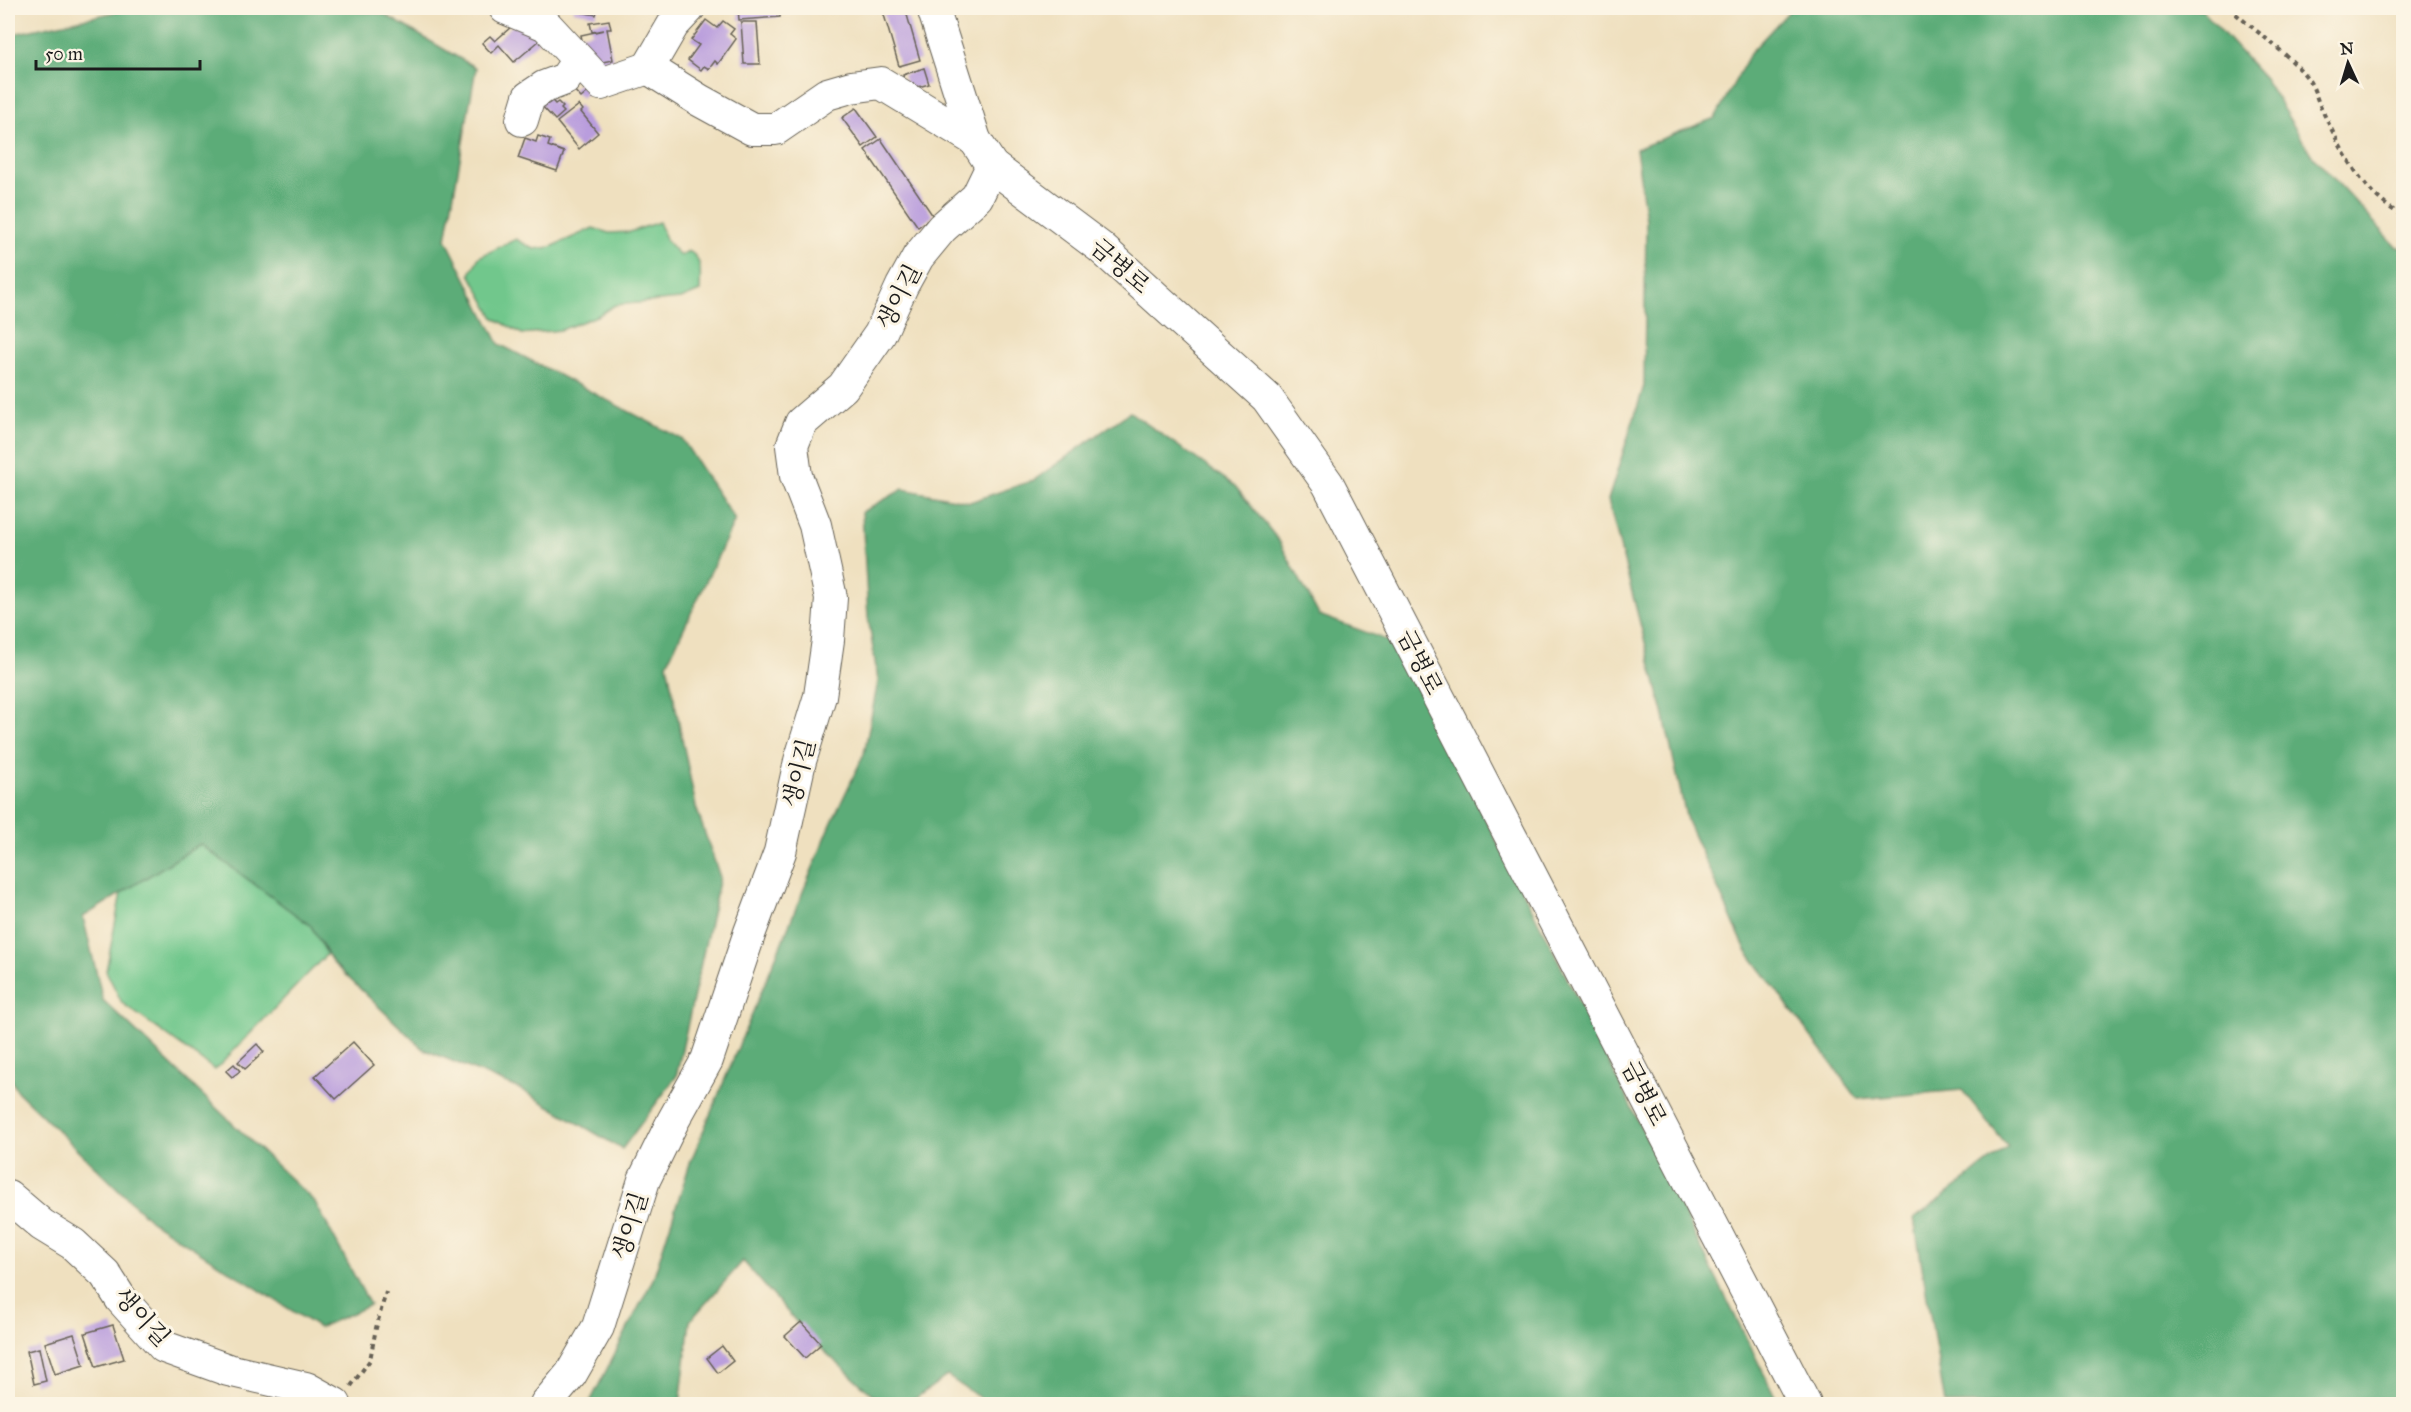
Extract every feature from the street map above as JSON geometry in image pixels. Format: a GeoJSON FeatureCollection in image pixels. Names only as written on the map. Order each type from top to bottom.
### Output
{"type":"FeatureCollection","features":[{"type":"Feature","properties":{"kind":"street"},"geometry":{"type":"LineString","coordinates":[[506,8],[546,25],[551,19],[578,60],[601,84],[648,68],[673,25],[689,8]]}},
{"type":"Feature","properties":{"kind":"street","name":"금병로"},"geometry":{"type":"LineString","coordinates":[[933,8],[975,140],[992,166],[1100,246],[1267,398],[1328,484],[1805,1404]]}},
{"type":"Feature","properties":{"kind":"street"},"geometry":{"type":"LineString","coordinates":[[522,120],[529,97],[544,87],[565,79],[578,60]]}},
{"type":"Feature","properties":{"kind":"street"},"geometry":{"type":"LineString","coordinates":[[648,68],[752,129],[776,129],[827,94],[851,87],[881,83],[975,140]]}},
{"type":"Feature","properties":{"kind":"street","name":"생이길"},"geometry":{"type":"LineString","coordinates":[[546,1404],[571,1374],[598,1327],[644,1180],[707,1060],[750,932],[780,852],[800,761],[820,696],[831,597],[815,525],[796,476],[792,446],[801,423],[843,387],[880,334],[918,257],[942,228],[977,197],[992,166]]}},
{"type":"Feature","properties":{"kind":"street","name":"생이길"},"geometry":{"type":"LineString","coordinates":[[8,1196],[42,1225],[73,1244],[105,1274],[121,1299],[164,1347],[228,1370],[306,1388],[334,1403]]}},
{"type":"Feature","properties":{"kind":"path"},"geometry":{"type":"LineString","coordinates":[[2229,8],[2288,58],[2310,82],[2320,107],[2354,167],[2374,195],[2403,216]]}},
{"type":"Feature","properties":{"kind":"path"},"geometry":{"type":"LineString","coordinates":[[334,1403],[357,1381],[370,1360],[386,1292]]}},
{"type":"Feature","properties":{"kind":"green space"},"geometry":{"type":"Polygon","coordinates":[[[134,8],[329,8],[384,14],[476,68],[446,239],[499,344],[682,439],[735,520],[667,664],[696,807],[720,877],[676,1077],[622,1149],[522,1090],[423,1049],[333,963],[311,926],[200,844],[83,917],[103,1000],[315,1202],[370,1305],[319,1328],[151,1221],[17,1091],[8,1072],[8,35],[134,8]]]}},
{"type":"Feature","properties":{"kind":"green space"},"geometry":{"type":"Polygon","coordinates":[[[1792,8],[2173,8],[2202,10],[2264,78],[2311,154],[2397,247],[2403,248],[2403,1404],[1945,1404],[1914,1219],[2008,1147],[1962,1090],[1858,1099],[1746,950],[1687,821],[1663,712],[1608,500],[1644,386],[1646,220],[1636,149],[1715,118],[1751,52],[1792,8]]]}},
{"type":"Feature","properties":{"kind":"green space"},"geometry":{"type":"Polygon","coordinates":[[[659,222],[667,241],[680,256],[688,251],[697,258],[700,268],[700,291],[681,299],[615,305],[599,315],[561,330],[522,334],[494,318],[470,274],[479,257],[516,239],[534,249],[551,247],[593,228],[609,233],[630,232],[659,222]]]}},
{"type":"Feature","properties":{"kind":"green space"},"geometry":{"type":"Polygon","coordinates":[[[1130,412],[1235,486],[1279,541],[1319,615],[1395,643],[1553,950],[1779,1404],[978,1404],[980,1398],[947,1376],[909,1403],[876,1398],[813,1341],[743,1261],[690,1321],[680,1404],[589,1404],[653,1279],[690,1163],[831,824],[864,754],[878,681],[868,617],[862,512],[903,489],[970,502],[1034,480],[1130,412]]]}},
{"type":"Feature","properties":{"kind":"green space"},"geometry":{"type":"Polygon","coordinates":[[[200,844],[311,926],[327,954],[215,1070],[122,1003],[106,971],[121,893],[200,844]]]}},
{"type":"Feature","properties":{"kind":"building"},"geometry":{"type":"Polygon","coordinates":[[[574,8],[598,8],[596,15],[573,11],[574,8]]]}},
{"type":"Feature","properties":{"kind":"building"},"geometry":{"type":"Polygon","coordinates":[[[738,8],[780,8],[780,17],[739,20],[738,8]]]}},
{"type":"Feature","properties":{"kind":"building"},"geometry":{"type":"Polygon","coordinates":[[[882,8],[905,8],[920,60],[899,66],[882,8]]]}},
{"type":"Feature","properties":{"kind":"building"},"geometry":{"type":"Polygon","coordinates":[[[520,19],[539,41],[514,62],[499,45],[491,53],[482,43],[490,36],[495,41],[520,19]]]}},
{"type":"Feature","properties":{"kind":"building"},"geometry":{"type":"Polygon","coordinates":[[[609,20],[611,29],[607,29],[613,60],[587,65],[581,35],[604,30],[592,32],[590,23],[609,20]]]}},
{"type":"Feature","properties":{"kind":"building"},"geometry":{"type":"Polygon","coordinates":[[[706,20],[717,28],[723,21],[734,29],[730,34],[736,39],[718,64],[715,61],[709,69],[704,66],[701,70],[688,60],[699,45],[691,40],[706,20]]]}},
{"type":"Feature","properties":{"kind":"building"},"geometry":{"type":"Polygon","coordinates":[[[741,22],[757,22],[760,64],[744,64],[741,22]]]}},
{"type":"Feature","properties":{"kind":"building"},"geometry":{"type":"Polygon","coordinates":[[[924,68],[929,84],[908,90],[903,75],[924,68]]]}},
{"type":"Feature","properties":{"kind":"building"},"geometry":{"type":"Polygon","coordinates":[[[580,83],[588,92],[581,98],[573,89],[580,83]]]}},
{"type":"Feature","properties":{"kind":"building"},"geometry":{"type":"Polygon","coordinates":[[[547,95],[555,104],[558,102],[563,107],[561,109],[564,112],[555,120],[539,103],[547,95]]]}},
{"type":"Feature","properties":{"kind":"building"},"geometry":{"type":"Polygon","coordinates":[[[579,105],[583,110],[581,112],[598,133],[579,149],[557,122],[579,105]]]}},
{"type":"Feature","properties":{"kind":"building"},"geometry":{"type":"Polygon","coordinates":[[[856,108],[877,137],[863,147],[842,118],[856,108]]]}},
{"type":"Feature","properties":{"kind":"building"},"geometry":{"type":"Polygon","coordinates":[[[538,136],[550,140],[548,146],[564,152],[557,171],[518,158],[525,138],[536,142],[538,136]]]}},
{"type":"Feature","properties":{"kind":"building"},"geometry":{"type":"Polygon","coordinates":[[[881,139],[933,216],[918,227],[865,150],[881,139]]]}},
{"type":"Feature","properties":{"kind":"building"},"geometry":{"type":"Polygon","coordinates":[[[353,1042],[374,1065],[336,1099],[315,1076],[353,1042]]]}},
{"type":"Feature","properties":{"kind":"building"},"geometry":{"type":"Polygon","coordinates":[[[257,1044],[264,1052],[245,1069],[238,1062],[257,1044]]]}},
{"type":"Feature","properties":{"kind":"building"},"geometry":{"type":"Polygon","coordinates":[[[234,1064],[240,1071],[232,1077],[226,1071],[234,1064]]]}},
{"type":"Feature","properties":{"kind":"building"},"geometry":{"type":"Polygon","coordinates":[[[801,1322],[821,1344],[805,1358],[785,1336],[801,1322]]]}},
{"type":"Feature","properties":{"kind":"building"},"geometry":{"type":"Polygon","coordinates":[[[113,1325],[124,1359],[96,1367],[85,1333],[113,1325]]]}},
{"type":"Feature","properties":{"kind":"building"},"geometry":{"type":"Polygon","coordinates":[[[74,1334],[84,1365],[55,1374],[45,1343],[74,1334]]]}},
{"type":"Feature","properties":{"kind":"building"},"geometry":{"type":"Polygon","coordinates":[[[722,1346],[733,1361],[718,1373],[707,1358],[722,1346]]]}},
{"type":"Feature","properties":{"kind":"building"},"geometry":{"type":"Polygon","coordinates":[[[39,1348],[46,1381],[34,1384],[27,1351],[39,1348]]]}}]}
